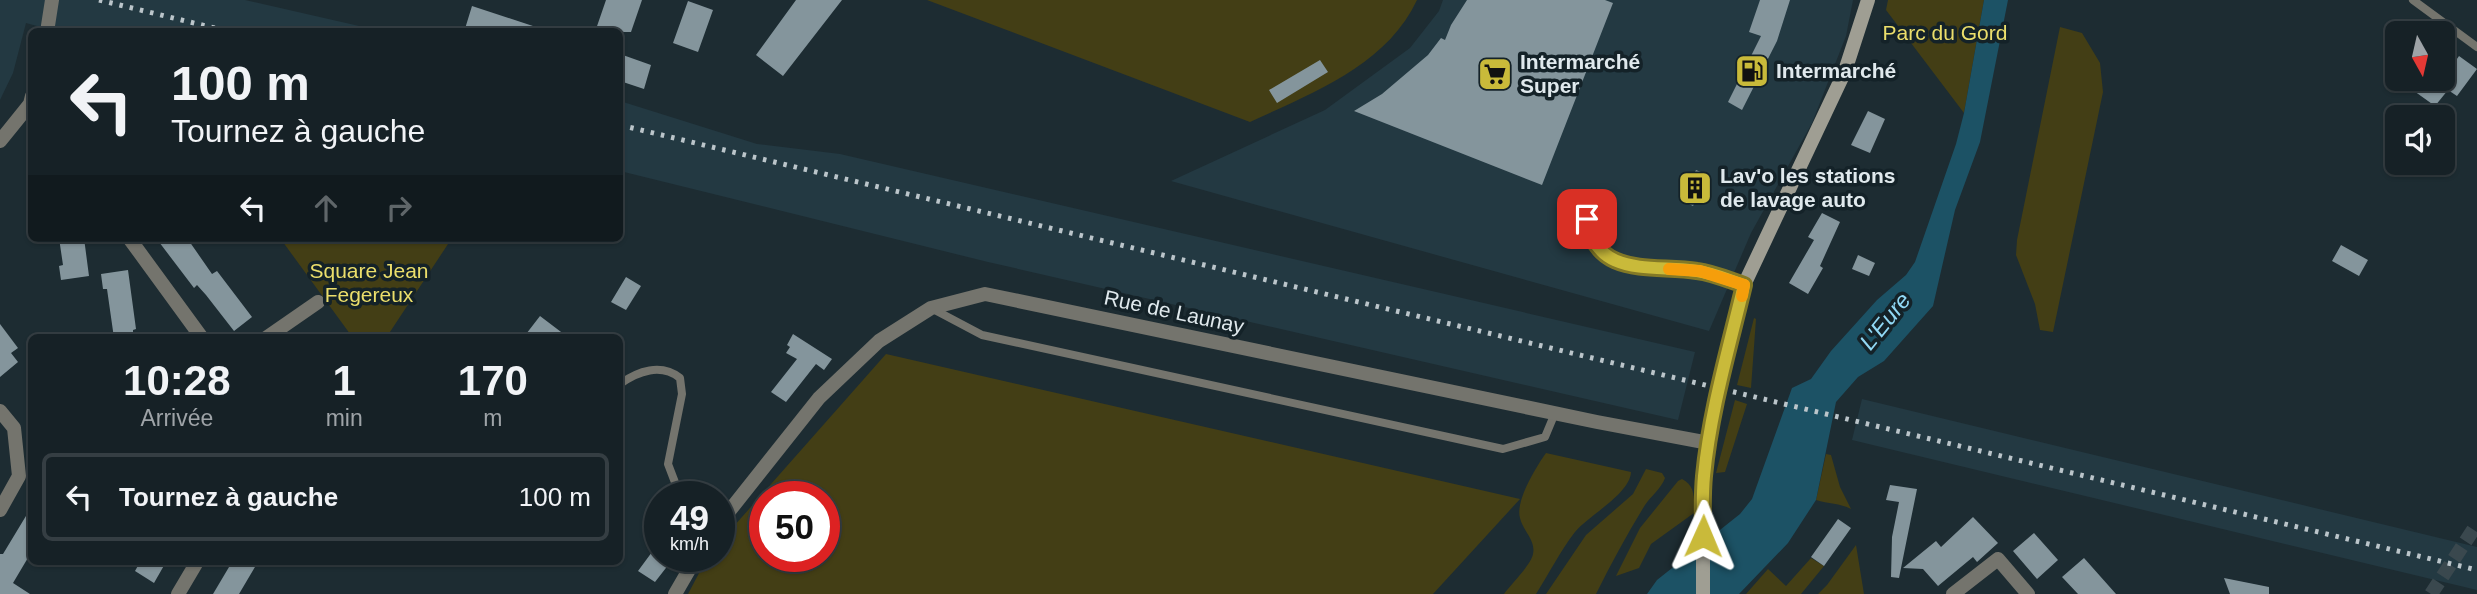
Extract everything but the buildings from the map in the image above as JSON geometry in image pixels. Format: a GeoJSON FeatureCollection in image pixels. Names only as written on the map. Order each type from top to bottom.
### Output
{"type":"FeatureCollection","features":[{"type":"Feature","properties":{"kind":"main road"},"geometry":{"type":"LineString","coordinates":[[1703,594],[1703,477],[1720,382],[1744,285],[1845,71],[1868,0]]}},
{"type":"Feature","properties":{"kind":"street"},"geometry":{"type":"LineString","coordinates":[[0,141],[28,106]]}},
{"type":"Feature","properties":{"kind":"street"},"geometry":{"type":"LineString","coordinates":[[131,242],[199,334]]}},
{"type":"Feature","properties":{"kind":"street","name":"Rue de Launay"},"geometry":{"type":"LineString","coordinates":[[735,504],[819,398],[880,341],[932,308],[985,294],[1709,443]]}},
{"type":"Feature","properties":{"kind":"street"},"geometry":{"type":"LineString","coordinates":[[272,334],[318,302]]}},
{"type":"Feature","properties":{"kind":"street"},"geometry":{"type":"LineString","coordinates":[[0,411],[14,428],[19,476],[0,510]]}},
{"type":"Feature","properties":{"kind":"street"},"geometry":{"type":"LineString","coordinates":[[1954,594],[1998,558],[2028,594]]}},
{"type":"Feature","properties":{"kind":"street"},"geometry":{"type":"LineString","coordinates":[[178,594],[195,565]]}},
{"type":"Feature","properties":{"kind":"street"},"geometry":{"type":"LineString","coordinates":[[675,594],[687,572]]}},
{"type":"Feature","properties":{"kind":"lane"},"geometry":{"type":"LineString","coordinates":[[2413,0],[2477,47]]}},
{"type":"Feature","properties":{"kind":"lane"},"geometry":{"type":"LineString","coordinates":[[1596,200],[1587,219],[1588,230],[1603,255],[1619,264],[1700,271],[1744,285]]}},
{"type":"Feature","properties":{"kind":"lane"},"geometry":{"type":"LineString","coordinates":[[932,308],[982,335],[1503,449],[1545,438],[1555,413]]}},
{"type":"Feature","properties":{"kind":"lane"},"geometry":{"type":"LineString","coordinates":[[623,382],[654,369],[671,371],[680,378],[682,394],[668,464],[674,481]]}},
{"type":"Feature","properties":{"kind":"shaded area"},"geometry":{"type":"Polygon","coordinates":[[[0,0],[245,0],[368,28],[44,28],[26,23],[13,73],[0,100],[0,0]]]}},
{"type":"Feature","properties":{"kind":"shaded area"},"geometry":{"type":"Polygon","coordinates":[[[1443,0],[1853,0],[1846,36],[1812,123],[1751,233],[1709,331],[1171,181],[1325,110],[1410,48],[1439,11],[1443,0]]]}},
{"type":"Feature","properties":{"kind":"shaded area"},"geometry":{"type":"Polygon","coordinates":[[[623,102],[757,144],[840,154],[1695,352],[1678,420],[988,262],[623,172],[623,102]]]}},
{"type":"Feature","properties":{"kind":"shaded area"},"geometry":{"type":"Polygon","coordinates":[[[1862,399],[2477,547],[2477,590],[1852,440],[1862,399]]]}},
{"type":"Feature","properties":{"kind":"green space"},"geometry":{"type":"Polygon","coordinates":[[[927,0],[1417,0],[1387,43],[1367,60],[1322,88],[1250,122],[927,0]]]}},
{"type":"Feature","properties":{"kind":"green space","name":"Parc du Gord"},"geometry":{"type":"Polygon","coordinates":[[[1888,0],[1984,0],[1964,113],[1886,10],[1888,0]]]}},
{"type":"Feature","properties":{"kind":"green space"},"geometry":{"type":"Polygon","coordinates":[[[2060,27],[2082,33],[2100,63],[2103,92],[2053,332],[2040,330],[2035,304],[2016,255],[2060,27]]]}},
{"type":"Feature","properties":{"kind":"green space","name":"Square Jean Fegereux"},"geometry":{"type":"Polygon","coordinates":[[[283,242],[449,242],[389,334],[350,334],[283,242]]]}},
{"type":"Feature","properties":{"kind":"green space"},"geometry":{"type":"Polygon","coordinates":[[[1754,318],[1756,319],[1751,388],[1737,385],[1754,318]]]}},
{"type":"Feature","properties":{"kind":"green space"},"geometry":{"type":"Polygon","coordinates":[[[886,354],[1520,499],[1433,594],[688,594],[700,572],[735,572],[735,525],[749,509],[749,572],[840,572],[840,481],[774,481],[886,354]]]}},
{"type":"Feature","properties":{"kind":"green space"},"geometry":{"type":"Polygon","coordinates":[[[1735,400],[1747,404],[1725,472],[1716,473],[1735,400]]]}},
{"type":"Feature","properties":{"kind":"green space"},"geometry":{"type":"Polygon","coordinates":[[[1546,453],[1631,472],[1629,480],[1617,496],[1575,532],[1536,594],[1504,594],[1525,569],[1533,554],[1533,544],[1519,511],[1527,484],[1546,453]]]}},
{"type":"Feature","properties":{"kind":"green space"},"geometry":{"type":"Polygon","coordinates":[[[1826,454],[1831,455],[1840,487],[1851,509],[1816,500],[1826,454]]]}},
{"type":"Feature","properties":{"kind":"green space"},"geometry":{"type":"Polygon","coordinates":[[[1646,469],[1662,473],[1665,478],[1638,516],[1596,594],[1546,594],[1586,535],[1633,494],[1646,469]]]}},
{"type":"Feature","properties":{"kind":"green space"},"geometry":{"type":"Polygon","coordinates":[[[1682,479],[1692,489],[1694,513],[1651,544],[1639,568],[1616,576],[1640,528],[1682,479]]]}},
{"type":"Feature","properties":{"kind":"green space"},"geometry":{"type":"Polygon","coordinates":[[[1856,545],[1864,594],[1818,594],[1827,585],[1856,545]]]}},
{"type":"Feature","properties":{"kind":"green space"},"geometry":{"type":"Polygon","coordinates":[[[1811,558],[1824,566],[1801,594],[1746,594],[1768,569],[1786,586],[1811,558]]]}},
{"type":"Feature","properties":{"kind":"water","name":"L'Eure"},"geometry":{"type":"Polygon","coordinates":[[[1984,0],[2008,0],[1980,142],[1955,210],[1933,306],[1884,361],[1858,377],[1836,402],[1816,500],[1788,543],[1739,594],[1647,594],[1657,580],[1740,514],[1752,499],[1792,388],[1811,379],[1831,351],[1877,300],[1906,275],[1915,262],[1956,144],[1984,0]]]}},
{"type":"Feature","properties":{"kind":"tunnel"},"geometry":{"type":"LineString","coordinates":[[2431,594],[2477,524]]}},
{"type":"Feature","properties":{"kind":"railway"},"geometry":{"type":"LineString","coordinates":[[99,0],[214,28]]}},
{"type":"Feature","properties":{"kind":"railway"},"geometry":{"type":"LineString","coordinates":[[623,126],[2477,570]]}},
{"type":"Feature","properties":{"kind":"slow traffic"},"geometry":{"type":"LineString","coordinates":[[1669,269],[1700,271],[1744,285],[1742,296]]}},
{"type":"Feature","properties":{"kind":"place","name":"Intermarché"},"geometry":{"type":"Point","coordinates":[1752,71]}},
{"type":"Feature","properties":{"kind":"place","name":"Intermarché Super"},"geometry":{"type":"Point","coordinates":[1495,74]}},
{"type":"Feature","properties":{"kind":"place","name":"Lav'o les stations de lavage auto"},"geometry":{"type":"Point","coordinates":[1695,188]}},
{"type":"Feature","properties":{"kind":"route"},"geometry":{"type":"LineString","coordinates":[[1587,219],[1588,230],[1595,244],[1603,255],[1619,264],[1700,271],[1744,285],[1720,382],[1703,477],[1703,536]]}}]}
